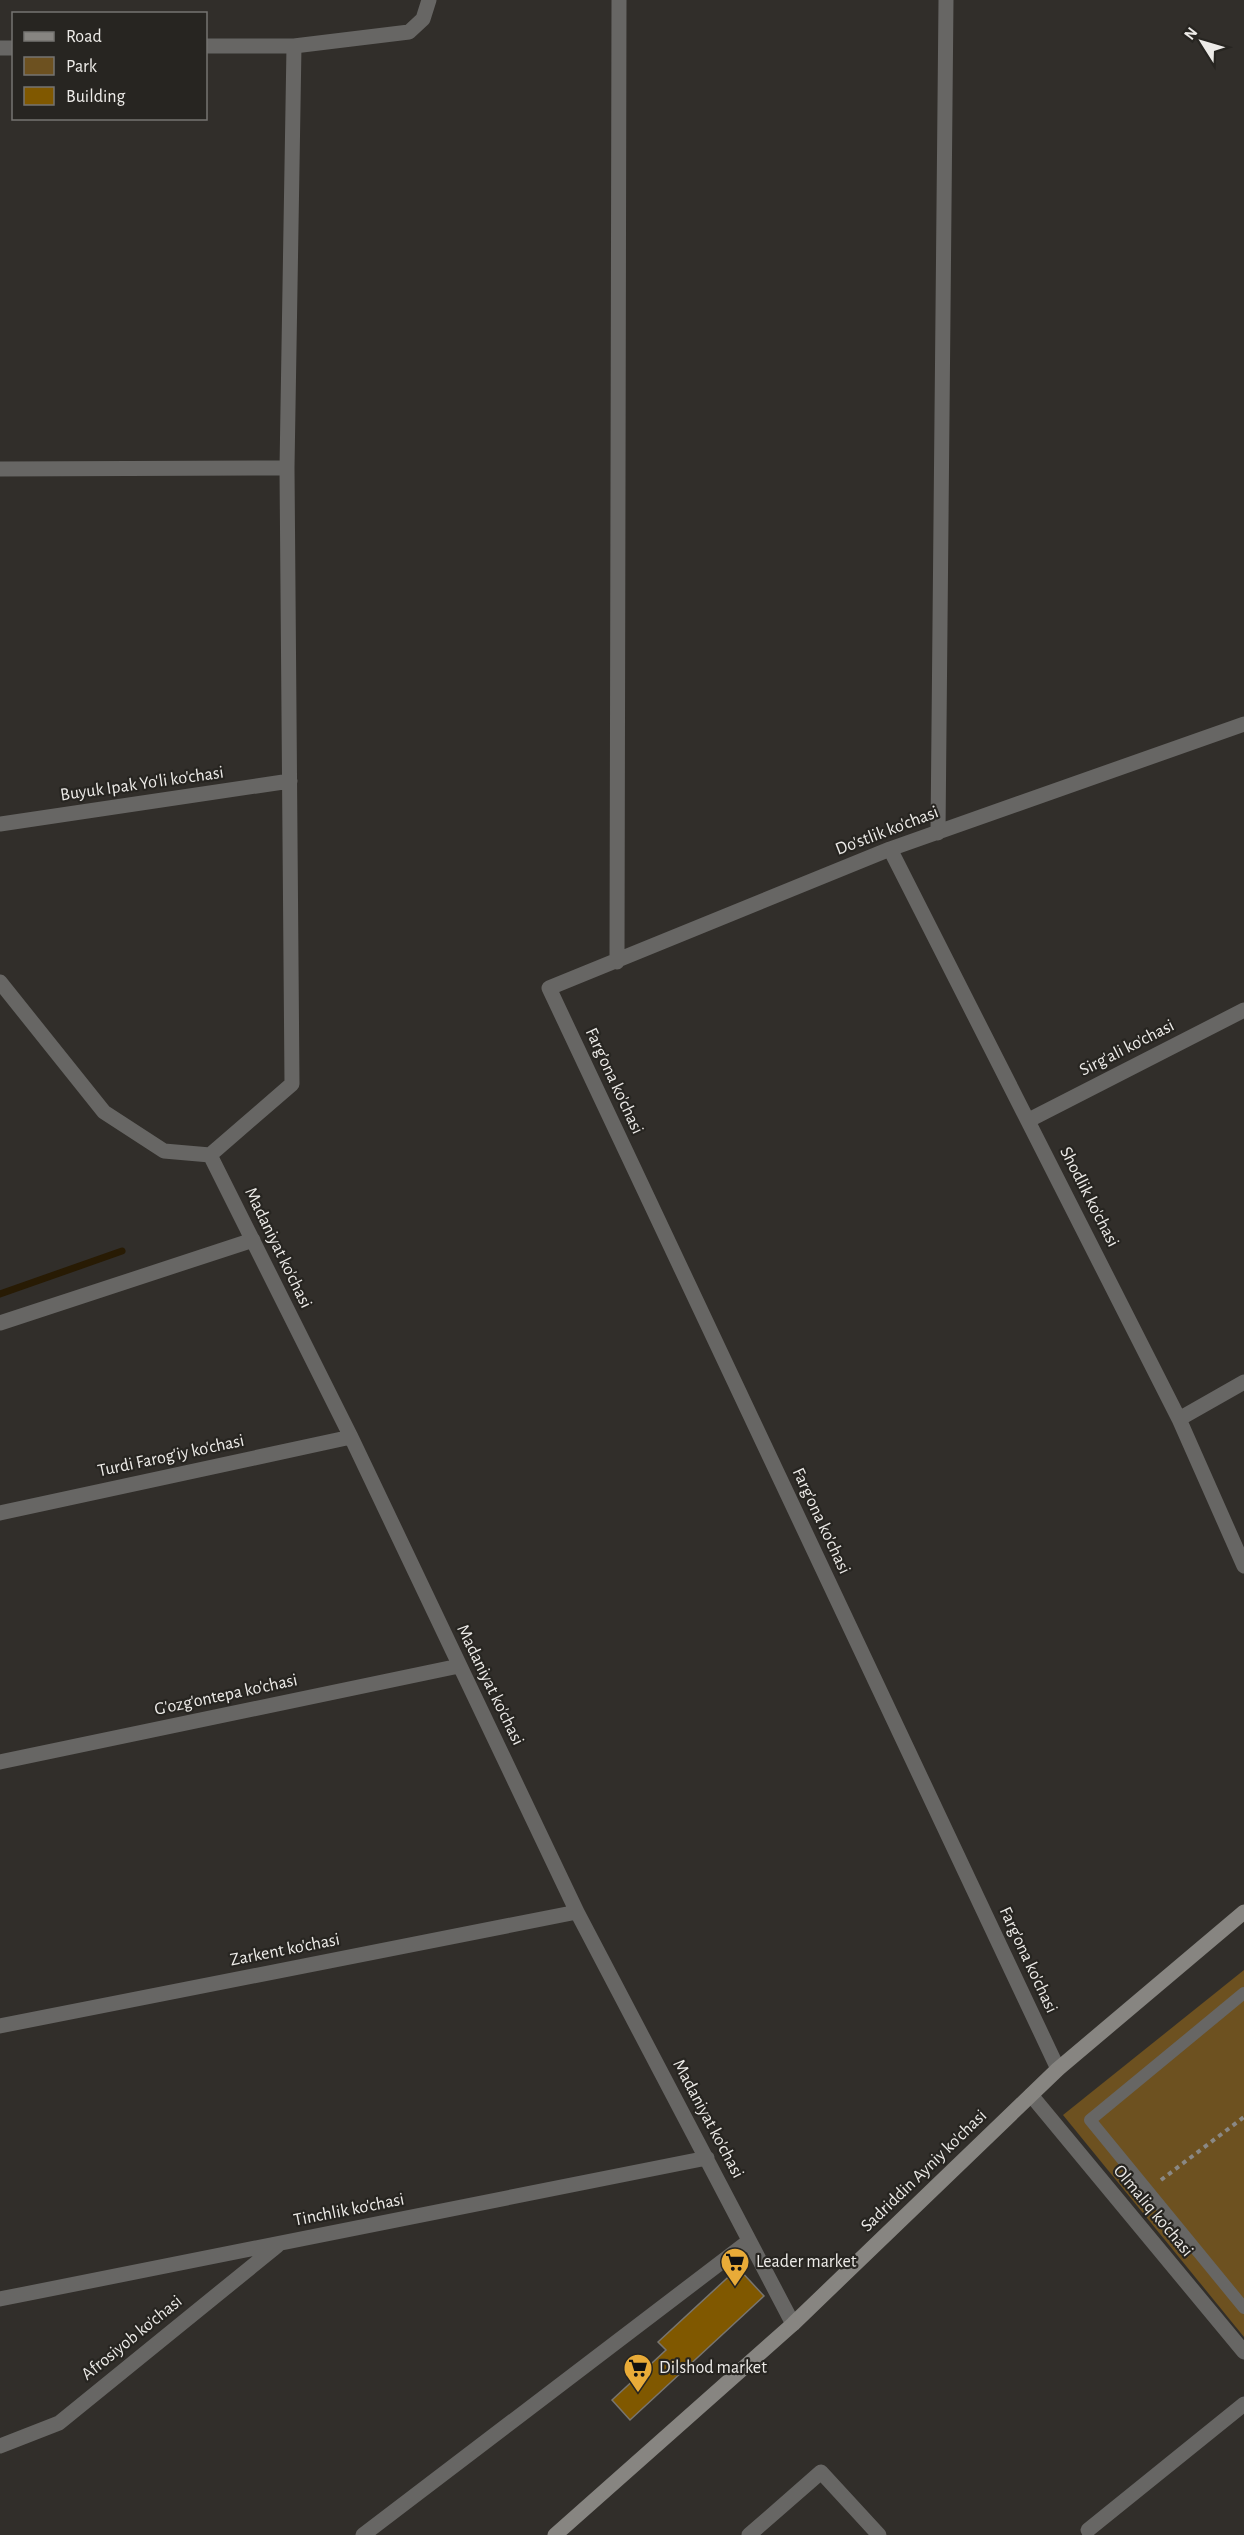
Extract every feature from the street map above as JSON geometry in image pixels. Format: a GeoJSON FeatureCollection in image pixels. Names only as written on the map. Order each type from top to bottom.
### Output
{"type":"FeatureCollection","features":[{"type":"Feature","properties":{"kind":"street"},"geometry":{"type":"LineString","coordinates":[[207,46],[294,46],[409,32],[423,19],[429,0]]}},
{"type":"Feature","properties":{"kind":"street"},"geometry":{"type":"LineString","coordinates":[[617,962],[619,0]]}},
{"type":"Feature","properties":{"kind":"street"},"geometry":{"type":"LineString","coordinates":[[938,833],[946,0]]}},
{"type":"Feature","properties":{"kind":"street"},"geometry":{"type":"LineString","coordinates":[[0,982],[104,1112],[164,1151],[210,1155],[292,1084],[287,468],[294,46]]}},
{"type":"Feature","properties":{"kind":"street"},"geometry":{"type":"LineString","coordinates":[[0,469],[287,468]]}},
{"type":"Feature","properties":{"kind":"street","name":"Do'stlik ko'chasi"},"geometry":{"type":"LineString","coordinates":[[549,988],[890,849],[1244,724]]}},
{"type":"Feature","properties":{"kind":"street","name":"Buyuk Ipak Yo'li ko'chasi"},"geometry":{"type":"LineString","coordinates":[[0,824],[290,781]]}},
{"type":"Feature","properties":{"kind":"street","name":"Shodlik ko'chasi"},"geometry":{"type":"LineString","coordinates":[[890,849],[1179,1419],[1244,1566]]}},
{"type":"Feature","properties":{"kind":"street","name":"Farg'ona ko'chasi"},"geometry":{"type":"LineString","coordinates":[[549,988],[1058,2069]]}},
{"type":"Feature","properties":{"kind":"street","name":"Sirg'ali ko'chasi"},"geometry":{"type":"LineString","coordinates":[[1029,1120],[1244,1010]]}},
{"type":"Feature","properties":{"kind":"street","name":"Madaniyat ko'chasi"},"geometry":{"type":"LineString","coordinates":[[210,1155],[351,1437],[577,1912],[793,2324]]}},
{"type":"Feature","properties":{"kind":"street"},"geometry":{"type":"LineString","coordinates":[[0,1323],[253,1240]]}},
{"type":"Feature","properties":{"kind":"street"},"geometry":{"type":"LineString","coordinates":[[1179,1419],[1244,1382]]}},
{"type":"Feature","properties":{"kind":"street","name":"Turdi Farog'iy ko'chasi"},"geometry":{"type":"LineString","coordinates":[[0,1513],[351,1437]]}},
{"type":"Feature","properties":{"kind":"street","name":"G'ozg'ontepa ko'chasi"},"geometry":{"type":"LineString","coordinates":[[0,1762],[459,1666]]}},
{"type":"Feature","properties":{"kind":"street","name":"Zarkent ko'chasi"},"geometry":{"type":"LineString","coordinates":[[0,2026],[577,1912]]}},
{"type":"Feature","properties":{"kind":"street","name":"Sadriddin Ayniy ko'chasi"},"geometry":{"type":"LineString","coordinates":[[555,2535],[793,2324],[1058,2069],[1244,1912]]}},
{"type":"Feature","properties":{"kind":"street","name":"Olmaliq ko'chasi"},"geometry":{"type":"LineString","coordinates":[[1031,2095],[1244,2352]]}},
{"type":"Feature","properties":{"kind":"street","name":"Tinchlik ko'chasi"},"geometry":{"type":"LineString","coordinates":[[0,2300],[706,2158]]}},
{"type":"Feature","properties":{"kind":"street"},"geometry":{"type":"LineString","coordinates":[[363,2535],[749,2241]]}},
{"type":"Feature","properties":{"kind":"street","name":"Afrosiyob ko'chasi"},"geometry":{"type":"LineString","coordinates":[[0,2446],[59,2423],[279,2244]]}},
{"type":"Feature","properties":{"kind":"street"},"geometry":{"type":"LineString","coordinates":[[1088,2530],[1244,2404]]}},
{"type":"Feature","properties":{"kind":"street"},"geometry":{"type":"LineString","coordinates":[[749,2535],[821,2472],[879,2535]]}},
{"type":"Feature","properties":{"kind":"lane"},"geometry":{"type":"LineString","coordinates":[[1244,1993],[1090,2120],[1244,2308]]}},
{"type":"Feature","properties":{"kind":"path"},"geometry":{"type":"LineString","coordinates":[[1148,2190],[1244,2117]]}},
{"type":"Feature","properties":{"kind":"green space"},"geometry":{"type":"Polygon","coordinates":[[[1244,1970],[1244,2337],[1063,2115],[1244,1970]]]}},
{"type":"Feature","properties":{"kind":"building"},"geometry":{"type":"Polygon","coordinates":[[[738,2268],[764,2296],[630,2420],[612,2400],[666,2350],[658,2342],[738,2268]]]}},
{"type":"Feature","properties":{"kind":"waterway"},"geometry":{"type":"LineString","coordinates":[[0,1294],[122,1251]]}},
{"type":"Feature","properties":{"kind":"place","name":"Leader market"},"geometry":{"type":"Point","coordinates":[735,2288]}},
{"type":"Feature","properties":{"kind":"place","name":"Dilshod market"},"geometry":{"type":"Point","coordinates":[638,2394]}}]}
